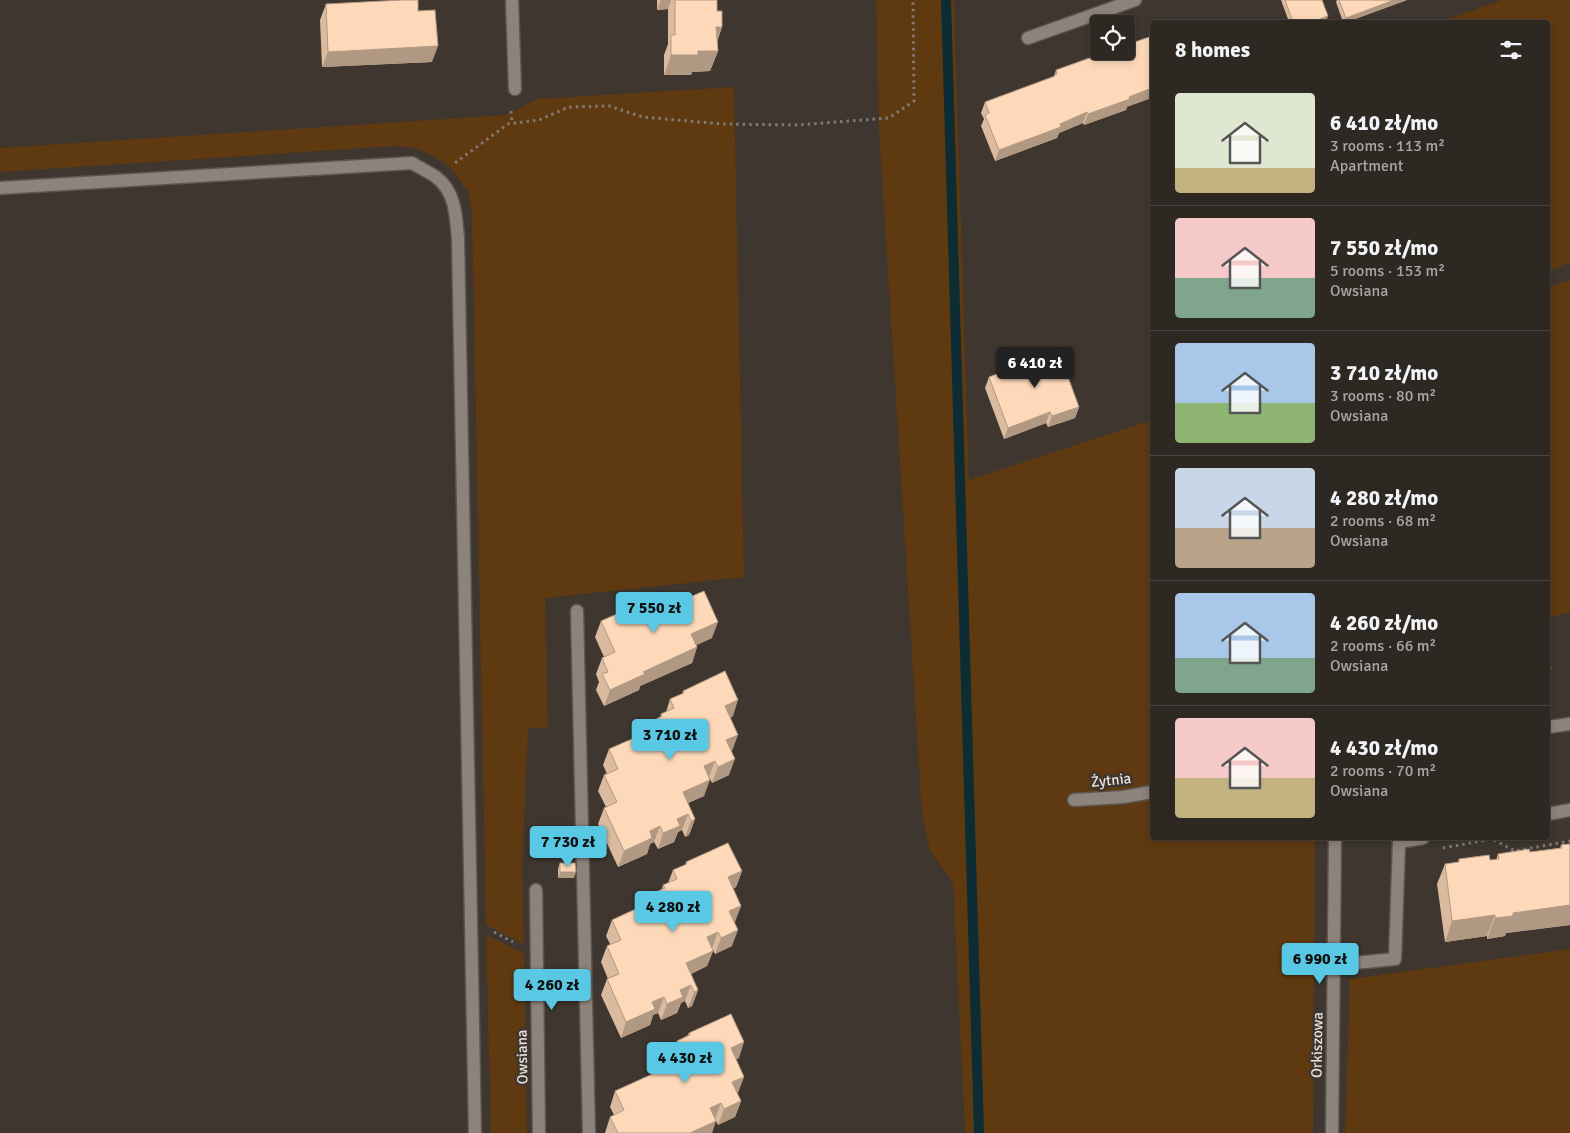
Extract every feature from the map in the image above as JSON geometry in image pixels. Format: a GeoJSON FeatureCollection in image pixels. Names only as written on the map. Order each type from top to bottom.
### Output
{"type":"FeatureCollection","features":[{"type":"Feature","properties":{"kind":"street"},"geometry":{"type":"LineString","coordinates":[[512,0],[515,89]]}},
{"type":"Feature","properties":{"kind":"street"},"geometry":{"type":"LineString","coordinates":[[1028,38],[1135,0]]}},
{"type":"Feature","properties":{"kind":"street"},"geometry":{"type":"LineString","coordinates":[[0,188],[412,163],[437,177],[448,190],[455,207],[458,239],[475,1133]]}},
{"type":"Feature","properties":{"kind":"street"},"geometry":{"type":"LineString","coordinates":[[577,611],[589,1133]]}},
{"type":"Feature","properties":{"kind":"street"},"geometry":{"type":"LineString","coordinates":[[1550,727],[1570,724]]}},
{"type":"Feature","properties":{"kind":"street","name":"Żytnia"},"geometry":{"type":"LineString","coordinates":[[1074,800],[1123,797],[1150,792]]}},
{"type":"Feature","properties":{"kind":"street"},"geometry":{"type":"LineString","coordinates":[[1550,814],[1570,810]]}},
{"type":"Feature","properties":{"kind":"street","name":"Orkiszowa"},"geometry":{"type":"LineString","coordinates":[[1332,1133],[1335,840]]}},
{"type":"Feature","properties":{"kind":"street"},"geometry":{"type":"LineString","coordinates":[[1334,965],[1395,959],[1399,842],[1412,840]]}},
{"type":"Feature","properties":{"kind":"street","name":"Owsiana"},"geometry":{"type":"LineString","coordinates":[[536,890],[539,1133]]}},
{"type":"Feature","properties":{"kind":"path"},"geometry":{"type":"LineString","coordinates":[[437,177],[508,124],[538,120],[569,107],[609,106],[643,117],[723,124],[798,126],[889,118],[914,101],[913,0]]}},
{"type":"Feature","properties":{"kind":"path"},"geometry":{"type":"LineString","coordinates":[[1440,849],[1487,840]]}},
{"type":"Feature","properties":{"kind":"path"},"geometry":{"type":"LineString","coordinates":[[1494,840],[1515,851],[1570,842]]}},
{"type":"Feature","properties":{"kind":"path"},"geometry":{"type":"LineString","coordinates":[[471,920],[537,955]]}},
{"type":"Feature","properties":{"kind":"shaded area"},"geometry":{"type":"Polygon","coordinates":[[[876,0],[954,0],[969,480],[1150,421],[1150,840],[1315,840],[1313,1133],[965,1133],[953,882],[930,851],[922,814],[879,128],[876,0]]]}},
{"type":"Feature","properties":{"kind":"shaded area"},"geometry":{"type":"Polygon","coordinates":[[[1502,0],[1570,0],[1570,263],[1550,270],[1550,20],[1445,20],[1502,0]]]}},
{"type":"Feature","properties":{"kind":"shaded area"},"geometry":{"type":"Polygon","coordinates":[[[734,87],[744,577],[545,598],[548,727],[528,729],[522,869],[524,944],[486,925],[472,215],[468,191],[450,167],[432,155],[414,148],[396,146],[0,172],[0,148],[507,115],[537,99],[734,87]]]}},
{"type":"Feature","properties":{"kind":"shaded area"},"geometry":{"type":"Polygon","coordinates":[[[1570,280],[1570,612],[1550,617],[1550,286],[1570,280]]]}},
{"type":"Feature","properties":{"kind":"shaded area"},"geometry":{"type":"Polygon","coordinates":[[[486,935],[524,953],[527,1133],[491,1133],[486,935]]]}},
{"type":"Feature","properties":{"kind":"shaded area"},"geometry":{"type":"Polygon","coordinates":[[[1570,949],[1570,1133],[1345,1133],[1350,979],[1570,949]]]}},
{"type":"Feature","properties":{"kind":"building"},"geometry":{"type":"Polygon","coordinates":[[[418,0],[418,11],[435,10],[438,46],[328,52],[326,4],[418,0]]]}},
{"type":"Feature","properties":{"kind":"building"},"geometry":{"type":"Polygon","coordinates":[[[675,0],[717,0],[717,11],[722,11],[722,27],[716,27],[718,51],[698,51],[698,55],[671,55],[671,35],[675,35],[675,0]]]}},
{"type":"Feature","properties":{"kind":"building"},"geometry":{"type":"Polygon","coordinates":[[[1285,0],[1322,0],[1328,16],[1317,20],[1292,20],[1285,0]]]}},
{"type":"Feature","properties":{"kind":"building"},"geometry":{"type":"Polygon","coordinates":[[[1339,0],[1394,0],[1346,18],[1339,0]]]}},
{"type":"Feature","properties":{"kind":"building"},"geometry":{"type":"Polygon","coordinates":[[[1150,37],[1150,89],[1129,97],[1130,99],[1088,114],[1087,112],[1060,124],[1061,127],[999,150],[985,115],[989,113],[985,102],[1055,76],[1057,74],[1056,70],[1090,58],[1090,60],[1135,60],[1135,42],[1150,37]]]}},
{"type":"Feature","properties":{"kind":"building"},"geometry":{"type":"Polygon","coordinates":[[[1057,347],[1079,407],[1052,416],[1050,412],[1008,428],[989,377],[1033,361],[1031,357],[1057,347]]]}},
{"type":"Feature","properties":{"kind":"building"},"geometry":{"type":"Polygon","coordinates":[[[704,591],[718,622],[691,634],[697,647],[643,672],[645,674],[610,690],[602,674],[608,672],[602,658],[615,652],[601,621],[642,603],[641,601],[657,593],[660,599],[673,594],[675,598],[689,592],[690,597],[704,591]]]}},
{"type":"Feature","properties":{"kind":"building"},"geometry":{"type":"Polygon","coordinates":[[[725,671],[738,700],[725,706],[738,735],[726,740],[735,759],[718,767],[715,761],[704,766],[710,780],[683,792],[695,819],[691,821],[688,814],[677,819],[680,826],[663,833],[660,826],[650,831],[652,838],[624,851],[604,808],[617,802],[604,775],[618,769],[609,749],[650,731],[647,724],[674,708],[670,699],[725,671]]]}},
{"type":"Feature","properties":{"kind":"building"},"geometry":{"type":"Polygon","coordinates":[[[728,843],[742,871],[728,877],[741,906],[729,911],[738,930],[721,938],[718,932],[707,937],[713,951],[686,963],[698,990],[694,992],[691,985],[680,990],[683,997],[667,1004],[664,997],[652,1002],[655,1009],[626,1022],[607,979],[619,974],[607,946],[621,940],[612,920],[653,901],[650,895],[665,888],[663,885],[677,879],[673,870],[728,843]]]}},
{"type":"Feature","properties":{"kind":"building"},"geometry":{"type":"Polygon","coordinates":[[[1570,844],[1570,905],[1513,913],[1513,916],[1495,918],[1495,915],[1452,921],[1445,864],[1459,862],[1459,859],[1489,855],[1490,860],[1499,859],[1498,854],[1529,849],[1530,852],[1562,848],[1561,845],[1570,844]]]}},
{"type":"Feature","properties":{"kind":"building"},"geometry":{"type":"Polygon","coordinates":[[[560,863],[575,863],[576,872],[560,872],[560,863]]]}},
{"type":"Feature","properties":{"kind":"building"},"geometry":{"type":"Polygon","coordinates":[[[731,1014],[744,1042],[731,1048],[744,1077],[732,1082],[741,1101],[724,1109],[721,1103],[710,1108],[716,1121],[690,1133],[618,1133],[610,1117],[624,1110],[615,1091],[657,1072],[653,1065],[668,1058],[667,1055],[680,1050],[677,1041],[690,1035],[689,1033],[731,1014]]]}},
{"type":"Feature","properties":{"kind":"waterway"},"geometry":{"type":"LineString","coordinates":[[946,0],[979,1133]]}}]}
